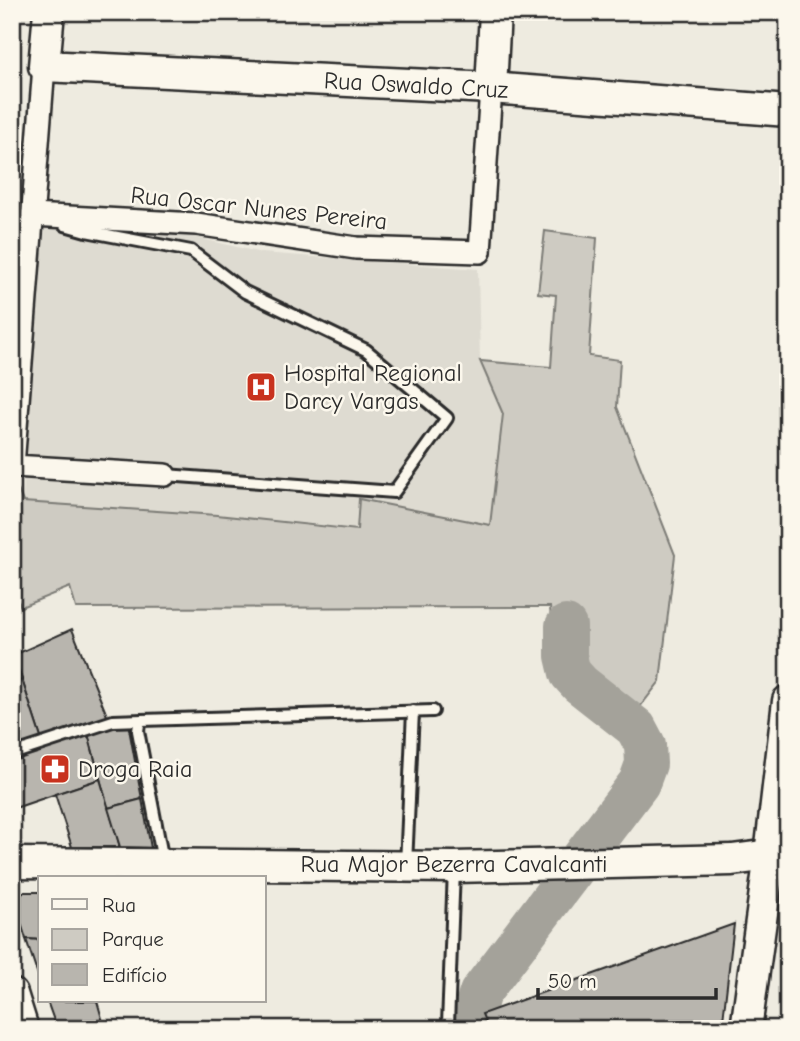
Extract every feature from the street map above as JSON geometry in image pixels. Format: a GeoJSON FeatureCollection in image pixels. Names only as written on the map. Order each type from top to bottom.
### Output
{"type":"FeatureCollection","features":[{"type":"Feature","properties":{"kind":"main road"},"geometry":{"type":"LineString","coordinates":[[44,66],[49,12]]}},
{"type":"Feature","properties":{"kind":"main road"},"geometry":{"type":"LineString","coordinates":[[491,88],[495,12]]}},
{"type":"Feature","properties":{"kind":"main road","name":"Rua Oswaldo Cruz"},"geometry":{"type":"LineString","coordinates":[[44,66],[491,88],[788,111]]}},
{"type":"Feature","properties":{"kind":"main road"},"geometry":{"type":"LineString","coordinates":[[746,1029],[779,855],[788,701]]}},
{"type":"Feature","properties":{"kind":"main road","name":"Rua Major Bezerra Cavalcanti"},"geometry":{"type":"LineString","coordinates":[[12,863],[454,867],[732,860],[779,855]]}},
{"type":"Feature","properties":{"kind":"main road"},"geometry":{"type":"LineString","coordinates":[[12,995],[23,1029]]}},
{"type":"Feature","properties":{"kind":"street"},"geometry":{"type":"LineString","coordinates":[[44,66],[13,466],[165,475]]}},
{"type":"Feature","properties":{"kind":"street","name":"Rua Oscar Nunes Pereira"},"geometry":{"type":"LineString","coordinates":[[32,215],[196,224],[356,248],[480,252],[491,88]]}},
{"type":"Feature","properties":{"kind":"lane"},"geometry":{"type":"LineString","coordinates":[[32,215],[86,231],[191,251],[245,292],[366,350],[447,418],[394,492],[165,475]]}},
{"type":"Feature","properties":{"kind":"lane"},"geometry":{"type":"LineString","coordinates":[[406,866],[413,711]]}},
{"type":"Feature","properties":{"kind":"lane"},"geometry":{"type":"LineString","coordinates":[[12,754],[113,721],[433,711]]}},
{"type":"Feature","properties":{"kind":"lane"},"geometry":{"type":"LineString","coordinates":[[142,720],[138,730],[164,863]]}},
{"type":"Feature","properties":{"kind":"lane"},"geometry":{"type":"LineString","coordinates":[[451,1029],[447,1024],[454,867]]}},
{"type":"Feature","properties":{"kind":"shaded area","name":"Hospital Regional Darcy Vargas"},"geometry":{"type":"Polygon","coordinates":[[[40,216],[182,234],[262,253],[478,269],[480,361],[503,414],[491,525],[360,500],[358,530],[217,515],[23,502],[40,216]]]}},
{"type":"Feature","properties":{"kind":"green space"},"geometry":{"type":"Polygon","coordinates":[[[545,231],[597,238],[589,356],[620,360],[617,407],[675,555],[660,681],[622,730],[575,695],[560,680],[554,660],[550,607],[76,608],[70,587],[21,607],[12,589],[12,475],[23,502],[217,515],[357,530],[359,499],[490,525],[503,414],[480,361],[551,367],[556,295],[538,293],[545,231]]]}},
{"type":"Feature","properties":{"kind":"building"},"geometry":{"type":"Polygon","coordinates":[[[72,629],[108,718],[42,741],[14,655],[72,629]]]}},
{"type":"Feature","properties":{"kind":"building"},"geometry":{"type":"Polygon","coordinates":[[[12,652],[22,680],[12,684],[12,652]]]}},
{"type":"Feature","properties":{"kind":"building"},"geometry":{"type":"Polygon","coordinates":[[[22,680],[42,741],[12,751],[12,684],[22,680]]]}},
{"type":"Feature","properties":{"kind":"building"},"geometry":{"type":"Polygon","coordinates":[[[128,723],[142,799],[108,808],[88,734],[128,723]]]}},
{"type":"Feature","properties":{"kind":"building","name":"Droga Raia"},"geometry":{"type":"Polygon","coordinates":[[[88,734],[100,779],[12,809],[12,759],[88,734]]]}},
{"type":"Feature","properties":{"kind":"building"},"geometry":{"type":"Polygon","coordinates":[[[100,779],[120,847],[72,847],[55,794],[100,779]]]}},
{"type":"Feature","properties":{"kind":"building"},"geometry":{"type":"Polygon","coordinates":[[[142,799],[151,848],[120,847],[108,808],[142,799]]]}},
{"type":"Feature","properties":{"kind":"building"},"geometry":{"type":"Polygon","coordinates":[[[23,892],[38,892],[38,940],[26,939],[15,904],[23,892]]]}},
{"type":"Feature","properties":{"kind":"building"},"geometry":{"type":"Polygon","coordinates":[[[734,924],[722,1029],[490,1029],[482,1014],[734,924]]]}},
{"type":"Feature","properties":{"kind":"building"},"geometry":{"type":"Polygon","coordinates":[[[26,939],[38,940],[38,975],[26,939]]]}},
{"type":"Feature","properties":{"kind":"building"},"geometry":{"type":"Polygon","coordinates":[[[47,1002],[97,1002],[105,1029],[57,1029],[47,1002]]]}},
{"type":"Feature","properties":{"kind":"waterway"},"geometry":{"type":"LineString","coordinates":[[482,1029],[476,1011],[480,993],[639,783],[646,764],[645,745],[636,728],[570,673],[566,656],[566,626]]}},
{"type":"Feature","properties":{"kind":"place","name":"Hospital Regional Darcy Vargas"},"geometry":{"type":"Point","coordinates":[261,387]}},
{"type":"Feature","properties":{"kind":"place","name":"Droga Raia"},"geometry":{"type":"Point","coordinates":[55,769]}}]}
